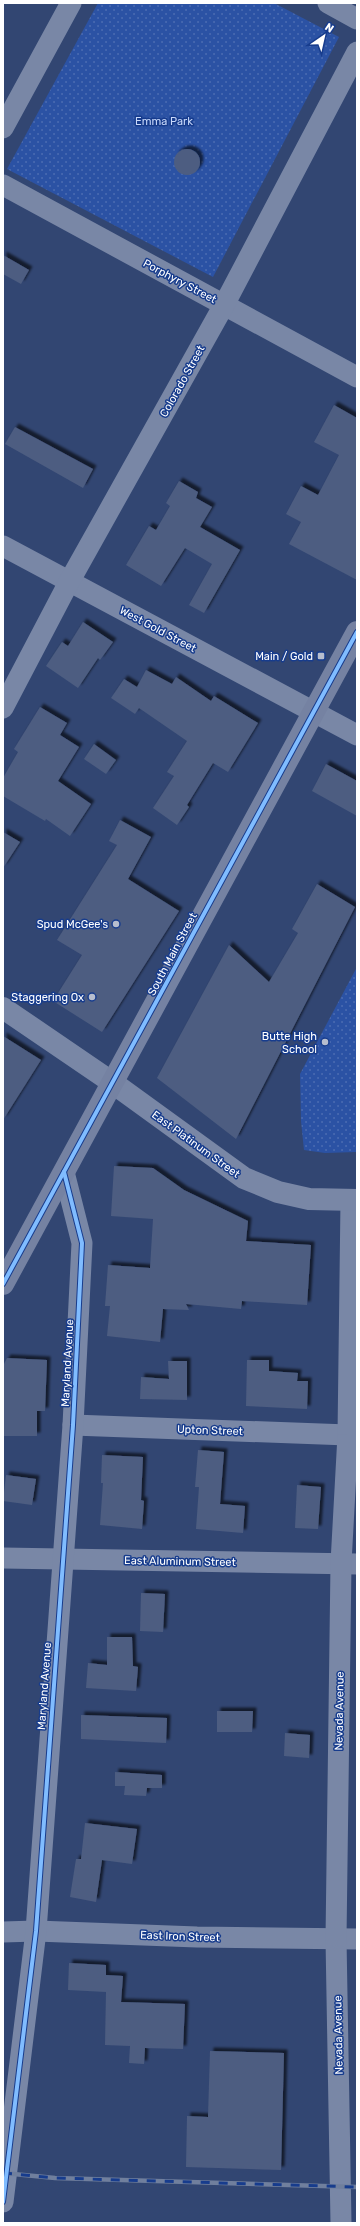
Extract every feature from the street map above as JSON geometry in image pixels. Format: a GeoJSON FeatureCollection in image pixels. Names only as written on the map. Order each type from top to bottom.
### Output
{"type":"FeatureCollection","features":[{"type":"Feature","properties":{"kind":"main road","name":"South Main Street"},"geometry":{"type":"LineString","coordinates":[[3,1284],[357,632]]}},
{"type":"Feature","properties":{"kind":"street"},"geometry":{"type":"LineString","coordinates":[[3,128],[71,3]]}},
{"type":"Feature","properties":{"kind":"street"},"geometry":{"type":"LineString","coordinates":[[328,3],[357,19]]}},
{"type":"Feature","properties":{"kind":"street","name":"Colorado Street"},"geometry":{"type":"LineString","coordinates":[[3,708],[69,582],[224,305],[357,52]]}},
{"type":"Feature","properties":{"kind":"street","name":"Porphyry Street"},"geometry":{"type":"LineString","coordinates":[[3,185],[357,377]]}},
{"type":"Feature","properties":{"kind":"street","name":"West Gold Street"},"geometry":{"type":"LineString","coordinates":[[3,546],[357,735]]}},
{"type":"Feature","properties":{"kind":"street","name":"East Platinum Street"},"geometry":{"type":"LineString","coordinates":[[3,1008],[113,1083],[244,1178],[278,1192],[309,1199],[354,1200]]}},
{"type":"Feature","properties":{"kind":"street","name":"Maryland Avenue"},"geometry":{"type":"LineString","coordinates":[[3,2202],[36,1931],[61,1559],[73,1425],[82,1243],[64,1172]]}},
{"type":"Feature","properties":{"kind":"street","name":"Nevada Avenue"},"geometry":{"type":"LineString","coordinates":[[341,2223],[336,1939],[349,1564],[348,1435],[354,1200]]}},
{"type":"Feature","properties":{"kind":"street","name":"Upton Street"},"geometry":{"type":"LineString","coordinates":[[73,1425],[348,1435]]}},
{"type":"Feature","properties":{"kind":"street","name":"East Aluminum Street"},"geometry":{"type":"LineString","coordinates":[[3,1558],[349,1564]]}},
{"type":"Feature","properties":{"kind":"street","name":"East Iron Street"},"geometry":{"type":"LineString","coordinates":[[3,1932],[36,1931],[197,1938],[357,1939]]}},
{"type":"Feature","properties":{"kind":"green space","name":"Emma Park"},"geometry":{"type":"Polygon","coordinates":[[[98,3],[274,3],[339,37],[213,277],[7,169],[98,3]]]}},
{"type":"Feature","properties":{"kind":"green space"},"geometry":{"type":"Polygon","coordinates":[[[357,967],[357,1152],[325,1153],[304,1150],[301,1121],[300,1074],[357,967]]]}},
{"type":"Feature","properties":{"kind":"building"},"geometry":{"type":"Polygon","coordinates":[[[187,149],[196,153],[200,162],[196,171],[187,175],[178,171],[174,162],[178,153],[187,149]]]}},
{"type":"Feature","properties":{"kind":"building"},"geometry":{"type":"Polygon","coordinates":[[[3,255],[29,270],[21,284],[3,274],[3,255]]]}},
{"type":"Feature","properties":{"kind":"building"},"geometry":{"type":"Polygon","coordinates":[[[334,405],[357,418],[357,580],[289,544],[301,522],[286,514],[301,486],[318,495],[339,455],[314,442],[334,405]]]}},
{"type":"Feature","properties":{"kind":"building"},"geometry":{"type":"Polygon","coordinates":[[[15,427],[93,469],[83,488],[5,444],[15,427]]]}},
{"type":"Feature","properties":{"kind":"building"},"geometry":{"type":"Polygon","coordinates":[[[179,481],[198,492],[196,498],[212,507],[200,527],[240,550],[204,613],[189,605],[212,564],[185,548],[161,586],[126,565],[149,526],[156,530],[170,506],[166,503],[179,481]]]}},
{"type":"Feature","properties":{"kind":"building"},"geometry":{"type":"Polygon","coordinates":[[[83,622],[113,642],[100,660],[98,658],[78,688],[46,666],[62,642],[68,646],[83,622]]]}},
{"type":"Feature","properties":{"kind":"building"},"geometry":{"type":"Polygon","coordinates":[[[146,670],[172,684],[176,677],[211,701],[214,696],[258,723],[228,772],[213,763],[187,805],[189,807],[177,825],[153,808],[174,776],[167,772],[187,741],[139,708],[135,714],[111,698],[124,679],[137,687],[146,670]]]}},
{"type":"Feature","properties":{"kind":"building"},"geometry":{"type":"Polygon","coordinates":[[[40,707],[67,723],[60,735],[79,747],[58,781],[91,804],[70,836],[46,819],[45,821],[3,796],[3,778],[18,752],[14,749],[40,707]]]}},
{"type":"Feature","properties":{"kind":"building"},"geometry":{"type":"Polygon","coordinates":[[[94,744],[116,760],[106,774],[84,759],[94,744]]]}},
{"type":"Feature","properties":{"kind":"building"},"geometry":{"type":"Polygon","coordinates":[[[326,764],[357,781],[357,816],[312,791],[326,764]]]}},
{"type":"Feature","properties":{"kind":"building"},"geometry":{"type":"Polygon","coordinates":[[[120,820],[151,837],[128,879],[179,911],[102,1032],[53,1001],[82,955],[57,940],[117,845],[109,841],[120,820]]]}},
{"type":"Feature","properties":{"kind":"building"},"geometry":{"type":"Polygon","coordinates":[[[3,832],[20,842],[3,868],[3,832]]]}},
{"type":"Feature","properties":{"kind":"building"},"geometry":{"type":"Polygon","coordinates":[[[317,884],[355,907],[236,1139],[157,1078],[229,945],[269,982],[298,933],[292,929],[317,884]]]}},
{"type":"Feature","properties":{"kind":"building"},"geometry":{"type":"Polygon","coordinates":[[[3,1036],[41,1060],[3,1120],[3,1036]]]}},
{"type":"Feature","properties":{"kind":"building"},"geometry":{"type":"Polygon","coordinates":[[[114,1166],[153,1168],[184,1190],[248,1221],[246,1241],[311,1245],[307,1305],[242,1301],[241,1309],[186,1304],[189,1310],[163,1309],[160,1342],[107,1336],[110,1306],[105,1306],[108,1265],[150,1268],[153,1219],[111,1216],[114,1166]]]}},
{"type":"Feature","properties":{"kind":"building"},"geometry":{"type":"Polygon","coordinates":[[[7,1358],[47,1360],[45,1411],[37,1411],[37,1436],[3,1436],[3,1366],[7,1358]]]}},
{"type":"Feature","properties":{"kind":"building"},"geometry":{"type":"Polygon","coordinates":[[[247,1360],[269,1360],[269,1371],[298,1373],[297,1381],[308,1381],[307,1409],[246,1406],[247,1360]]]}},
{"type":"Feature","properties":{"kind":"building"},"geometry":{"type":"Polygon","coordinates":[[[168,1361],[187,1361],[187,1400],[140,1399],[141,1377],[169,1379],[168,1361]]]}},
{"type":"Feature","properties":{"kind":"building"},"geometry":{"type":"Polygon","coordinates":[[[198,1450],[224,1452],[220,1504],[245,1506],[243,1533],[196,1529],[199,1487],[195,1487],[198,1450]]]}},
{"type":"Feature","properties":{"kind":"building"},"geometry":{"type":"Polygon","coordinates":[[[102,1455],[143,1457],[141,1500],[144,1501],[142,1529],[100,1525],[103,1483],[101,1483],[102,1455]]]}},
{"type":"Feature","properties":{"kind":"building"},"geometry":{"type":"Polygon","coordinates":[[[6,1475],[36,1479],[32,1505],[3,1501],[6,1475]]]}},
{"type":"Feature","properties":{"kind":"building"},"geometry":{"type":"Polygon","coordinates":[[[297,1485],[321,1487],[318,1529],[295,1528],[297,1485]]]}},
{"type":"Feature","properties":{"kind":"building"},"geometry":{"type":"Polygon","coordinates":[[[141,1593],[165,1594],[163,1632],[140,1631],[141,1593]]]}},
{"type":"Feature","properties":{"kind":"building"},"geometry":{"type":"Polygon","coordinates":[[[107,1637],[132,1637],[133,1666],[138,1667],[136,1691],[86,1688],[88,1663],[107,1665],[107,1637]]]}},
{"type":"Feature","properties":{"kind":"building"},"geometry":{"type":"Polygon","coordinates":[[[217,1711],[253,1711],[252,1732],[217,1732],[217,1711]]]}},
{"type":"Feature","properties":{"kind":"building"},"geometry":{"type":"Polygon","coordinates":[[[81,1715],[167,1718],[166,1743],[81,1739],[81,1715]]]}},
{"type":"Feature","properties":{"kind":"building"},"geometry":{"type":"Polygon","coordinates":[[[285,1733],[310,1735],[309,1758],[284,1756],[285,1733]]]}},
{"type":"Feature","properties":{"kind":"building"},"geometry":{"type":"Polygon","coordinates":[[[115,1772],[162,1775],[162,1788],[147,1788],[146,1796],[124,1795],[125,1786],[115,1786],[115,1772]]]}},
{"type":"Feature","properties":{"kind":"building"},"geometry":{"type":"Polygon","coordinates":[[[85,1823],[137,1829],[132,1864],[102,1860],[96,1902],[70,1897],[76,1859],[81,1859],[85,1823]]]}},
{"type":"Feature","properties":{"kind":"building"},"geometry":{"type":"Polygon","coordinates":[[[69,1963],[106,1965],[106,1975],[123,1976],[121,2002],[185,2004],[183,2049],[145,2048],[144,2064],[129,2063],[130,2046],[105,2045],[106,1992],[68,1990],[69,1963]]]}},
{"type":"Feature","properties":{"kind":"building"},"geometry":{"type":"Polygon","coordinates":[[[210,2051],[284,2053],[281,2170],[186,2167],[187,2116],[208,2117],[210,2051]]]}},
{"type":"Feature","properties":{"kind":"railway"},"geometry":{"type":"LineString","coordinates":[[3,2173],[55,2178],[357,2187]]}},
{"type":"Feature","properties":{"kind":"cycle path"},"geometry":{"type":"LineString","coordinates":[[3,1284],[357,632]]}},
{"type":"Feature","properties":{"kind":"cycle path"},"geometry":{"type":"LineString","coordinates":[[3,2202],[36,1931],[73,1425],[82,1243],[64,1172]]}},
{"type":"Feature","properties":{"kind":"place","name":"Main / Gold"},"geometry":{"type":"Point","coordinates":[321,656]}},
{"type":"Feature","properties":{"kind":"place","name":"Spud McGee's"},"geometry":{"type":"Point","coordinates":[116,924]}},
{"type":"Feature","properties":{"kind":"place","name":"Staggering Ox"},"geometry":{"type":"Point","coordinates":[92,997]}},
{"type":"Feature","properties":{"kind":"place","name":"Butte High School"},"geometry":{"type":"Point","coordinates":[325,1042]}}]}
